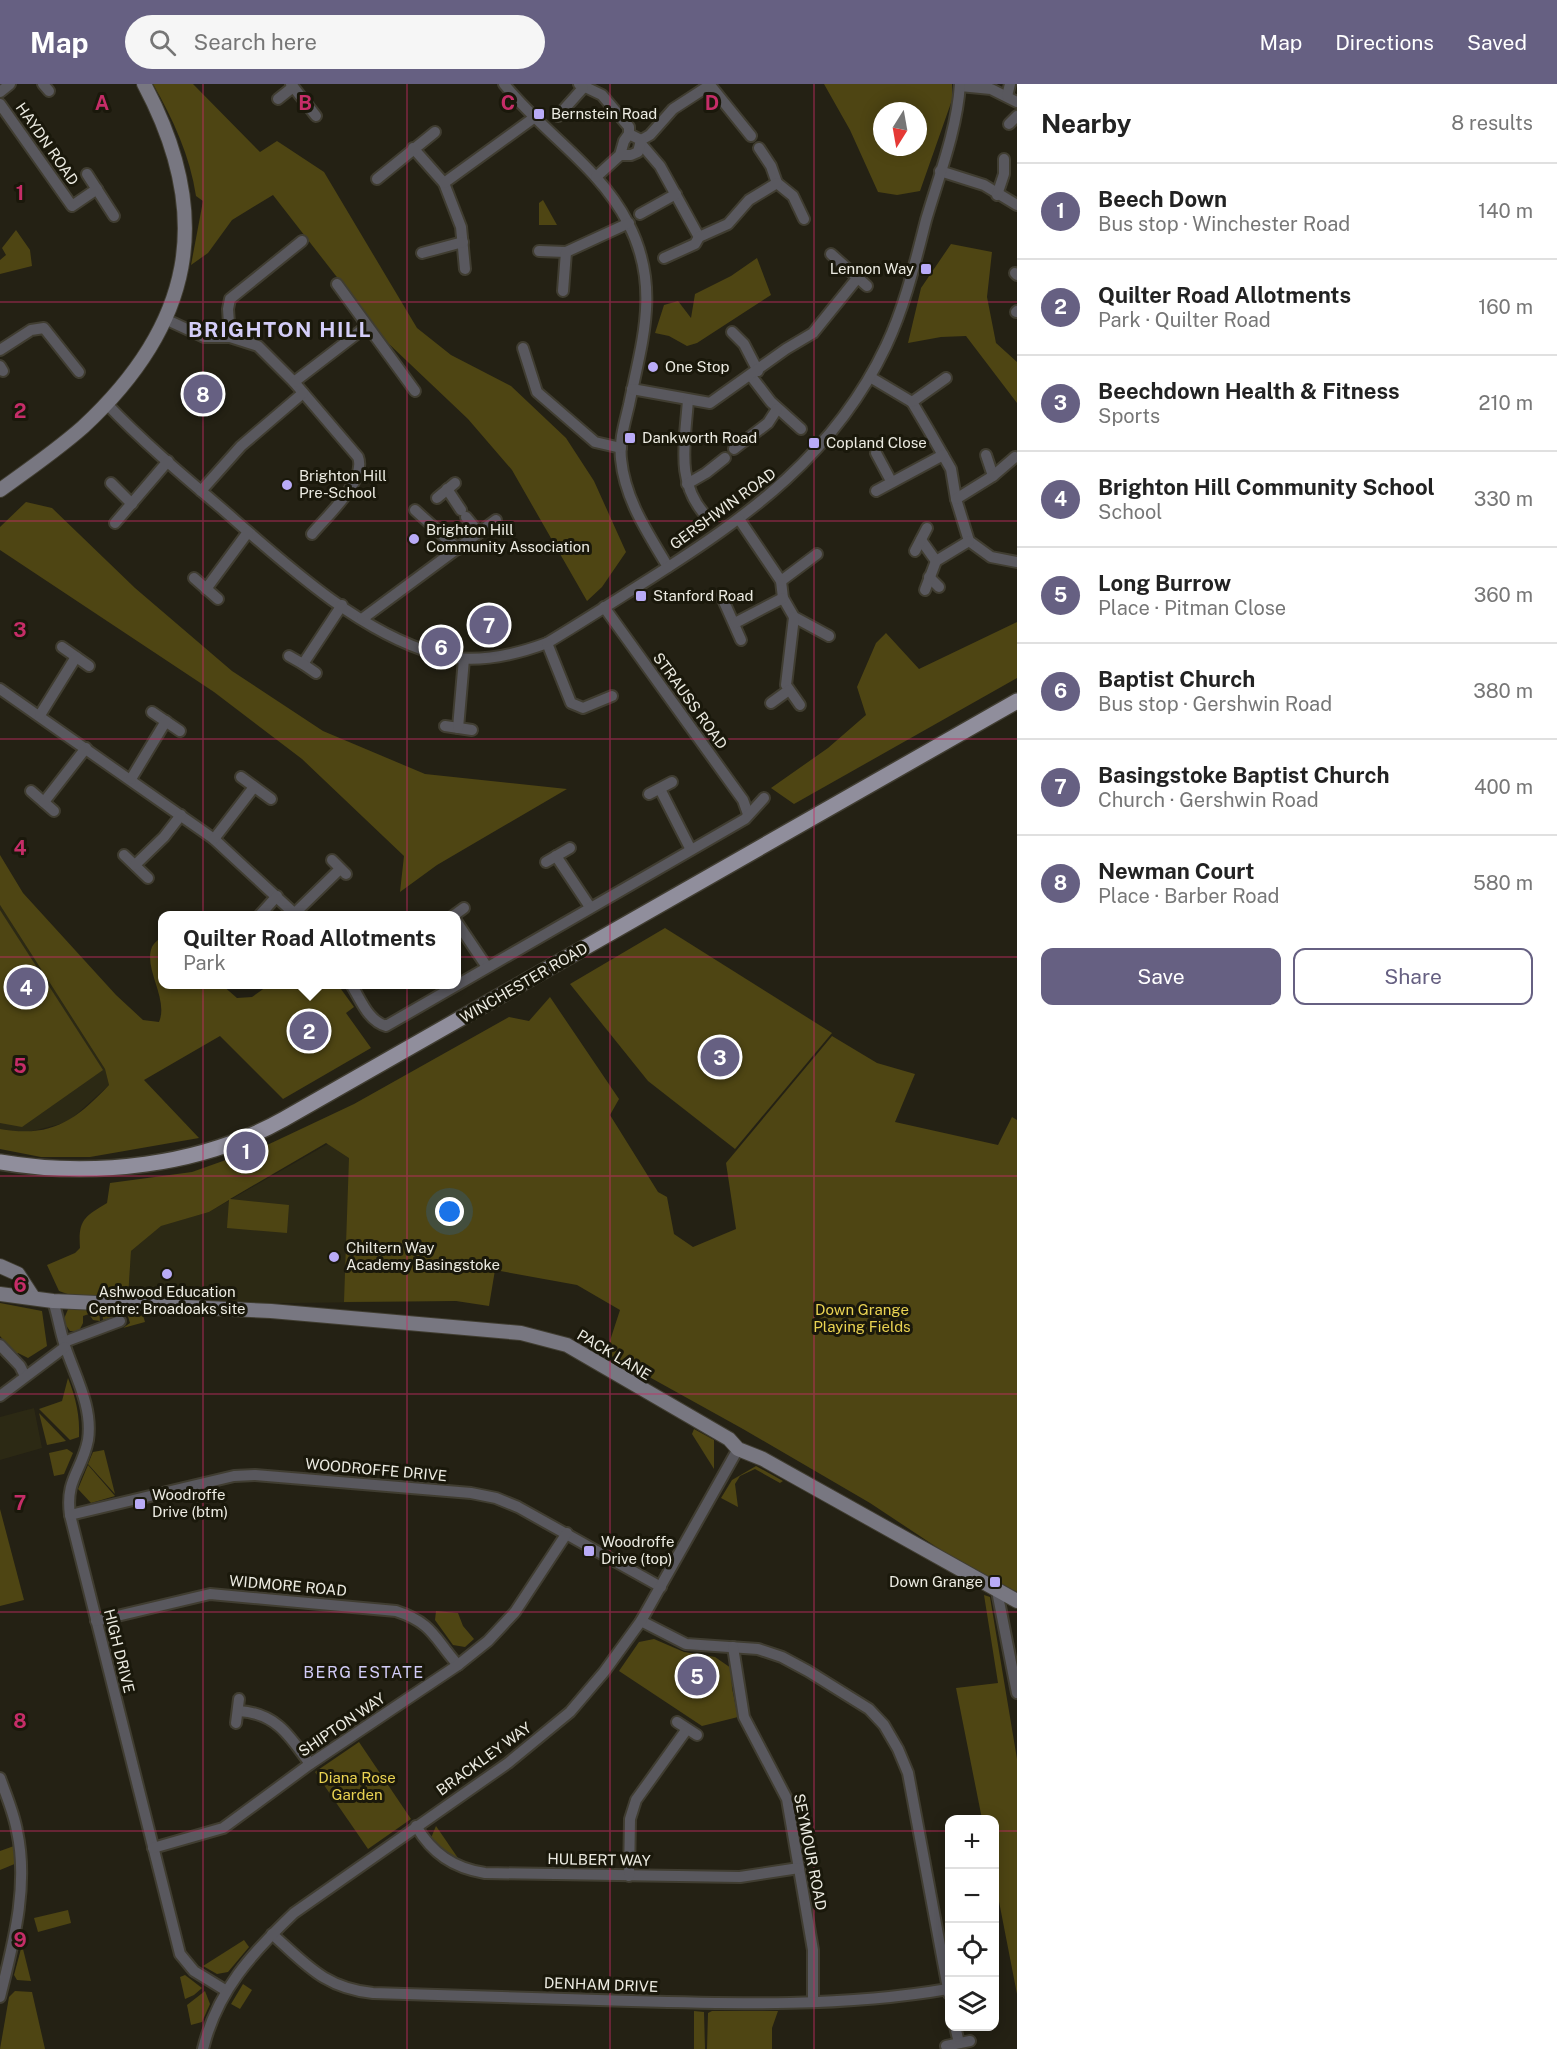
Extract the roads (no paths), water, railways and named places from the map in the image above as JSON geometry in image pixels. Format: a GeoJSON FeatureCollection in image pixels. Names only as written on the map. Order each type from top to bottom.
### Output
{"type":"FeatureCollection","features":[{"type":"Feature","properties":{"kind":"main road","name":"WINCHESTER ROAD"},"geometry":{"type":"LineString","coordinates":[[0,1161],[77,1170],[126,1166],[194,1153],[248,1137],[279,1122],[1017,701]]}},
{"type":"Feature","properties":{"kind":"street","name":"HAYDN ROAD"},"geometry":{"type":"LineString","coordinates":[[0,93],[10,84]]}},
{"type":"Feature","properties":{"kind":"street"},"geometry":{"type":"LineString","coordinates":[[0,490],[58,447],[106,403],[139,364],[165,319],[179,278],[185,230],[185,200],[180,172],[167,133],[144,84]]}},
{"type":"Feature","properties":{"kind":"street"},"geometry":{"type":"LineString","coordinates":[[504,84],[596,177],[629,223],[642,258],[648,303],[644,339],[632,389],[621,459],[632,501],[641,523],[668,567]]}},
{"type":"Feature","properties":{"kind":"street"},"geometry":{"type":"LineString","coordinates":[[1007,96],[1010,84]]}},
{"type":"Feature","properties":{"kind":"street"},"geometry":{"type":"LineString","coordinates":[[278,99],[292,85],[316,116]]}},
{"type":"Feature","properties":{"kind":"street"},"geometry":{"type":"LineString","coordinates":[[620,154],[631,155],[638,152],[641,143],[674,109],[710,85],[751,136]]}},
{"type":"Feature","properties":{"kind":"street"},"geometry":{"type":"LineString","coordinates":[[960,85],[991,89],[1017,102]]}},
{"type":"Feature","properties":{"kind":"street","name":"GERSHWIN ROAD"},"geometry":{"type":"LineString","coordinates":[[106,403],[248,532],[362,619],[411,646],[438,655],[464,659],[508,655],[547,643],[668,567],[739,519],[792,476],[835,429],[870,377],[886,345],[904,299],[955,118],[960,85]]}},
{"type":"Feature","properties":{"kind":"street"},"geometry":{"type":"LineString","coordinates":[[558,116],[581,86],[602,95],[629,127],[629,134],[620,154],[596,177]]}},
{"type":"Feature","properties":{"kind":"street","name":"HAYDN ROAD"},"geometry":{"type":"LineString","coordinates":[[0,104],[72,206],[97,189]]}},
{"type":"Feature","properties":{"kind":"street"},"geometry":{"type":"LineString","coordinates":[[444,183],[535,117]]}},
{"type":"Feature","properties":{"kind":"street"},"geometry":{"type":"LineString","coordinates":[[376,179],[435,132]]}},
{"type":"Feature","properties":{"kind":"street"},"geometry":{"type":"LineString","coordinates":[[629,134],[641,143],[660,166],[699,237]]}},
{"type":"Feature","properties":{"kind":"street"},"geometry":{"type":"LineString","coordinates":[[413,148],[444,183],[461,227],[465,269]]}},
{"type":"Feature","properties":{"kind":"street"},"geometry":{"type":"LineString","coordinates":[[759,148],[771,166],[777,183],[793,196],[804,219]]}},
{"type":"Feature","properties":{"kind":"street"},"geometry":{"type":"LineString","coordinates":[[997,195],[1004,174],[1004,159]]}},
{"type":"Feature","properties":{"kind":"street"},"geometry":{"type":"LineString","coordinates":[[940,171],[984,185],[997,195],[1017,205]]}},
{"type":"Feature","properties":{"kind":"street","name":"HAYDN ROAD"},"geometry":{"type":"LineString","coordinates":[[87,174],[114,216]]}},
{"type":"Feature","properties":{"kind":"street"},"geometry":{"type":"LineString","coordinates":[[664,258],[695,244],[699,237],[728,224],[749,200],[777,183]]}},
{"type":"Feature","properties":{"kind":"street"},"geometry":{"type":"LineString","coordinates":[[640,214],[676,194]]}},
{"type":"Feature","properties":{"kind":"street"},"geometry":{"type":"LineString","coordinates":[[539,251],[566,252],[629,223]]}},
{"type":"Feature","properties":{"kind":"street"},"geometry":{"type":"LineString","coordinates":[[230,337],[228,309],[230,299],[302,241]]}},
{"type":"Feature","properties":{"kind":"street"},"geometry":{"type":"LineString","coordinates":[[422,252],[463,243]]}},
{"type":"Feature","properties":{"kind":"street"},"geometry":{"type":"LineString","coordinates":[[563,291],[566,252]]}},
{"type":"Feature","properties":{"kind":"street"},"geometry":{"type":"LineString","coordinates":[[831,254],[867,286]]}},
{"type":"Feature","properties":{"kind":"street"},"geometry":{"type":"LineString","coordinates":[[632,389],[710,403],[818,328],[858,276]]}},
{"type":"Feature","properties":{"kind":"street"},"geometry":{"type":"LineString","coordinates":[[337,284],[415,391]]}},
{"type":"Feature","properties":{"kind":"street"},"geometry":{"type":"LineString","coordinates":[[165,319],[204,337],[230,337],[258,346],[294,381],[350,445],[360,466],[355,482],[312,534]]}},
{"type":"Feature","properties":{"kind":"street"},"geometry":{"type":"LineString","coordinates":[[294,381],[367,326]]}},
{"type":"Feature","properties":{"kind":"street"},"geometry":{"type":"LineString","coordinates":[[0,350],[31,330],[44,328],[79,372]]}},
{"type":"Feature","properties":{"kind":"street"},"geometry":{"type":"LineString","coordinates":[[732,332],[744,344],[755,373],[777,409],[801,429]]}},
{"type":"Feature","properties":{"kind":"street"},"geometry":{"type":"LineString","coordinates":[[523,348],[537,392],[595,442],[621,448]]}},
{"type":"Feature","properties":{"kind":"street"},"geometry":{"type":"LineString","coordinates":[[870,377],[912,402],[951,469],[956,499],[969,541],[991,557],[1016,565]]}},
{"type":"Feature","properties":{"kind":"street"},"geometry":{"type":"LineString","coordinates":[[912,402],[946,378]]}},
{"type":"Feature","properties":{"kind":"street"},"geometry":{"type":"LineString","coordinates":[[201,491],[241,446],[303,393]]}},
{"type":"Feature","properties":{"kind":"street"},"geometry":{"type":"LineString","coordinates":[[688,400],[684,465],[687,484],[694,502],[707,517]]}},
{"type":"Feature","properties":{"kind":"street"},"geometry":{"type":"LineString","coordinates":[[734,449],[768,423],[777,409]]}},
{"type":"Feature","properties":{"kind":"street"},"geometry":{"type":"LineString","coordinates":[[876,453],[891,481]]}},
{"type":"Feature","properties":{"kind":"street"},"geometry":{"type":"LineString","coordinates":[[876,491],[943,455]]}},
{"type":"Feature","properties":{"kind":"street"},"geometry":{"type":"LineString","coordinates":[[986,455],[993,476]]}},
{"type":"Feature","properties":{"kind":"street"},"geometry":{"type":"LineString","coordinates":[[956,499],[993,476],[1015,457]]}},
{"type":"Feature","properties":{"kind":"street"},"geometry":{"type":"LineString","coordinates":[[687,484],[725,458]]}},
{"type":"Feature","properties":{"kind":"street"},"geometry":{"type":"LineString","coordinates":[[116,523],[168,461]]}},
{"type":"Feature","properties":{"kind":"street"},"geometry":{"type":"LineString","coordinates":[[111,483],[132,504]]}},
{"type":"Feature","properties":{"kind":"street"},"geometry":{"type":"LineString","coordinates":[[437,498],[451,486],[464,514],[479,534]]}},
{"type":"Feature","properties":{"kind":"street"},"geometry":{"type":"LineString","coordinates":[[415,510],[458,549]]}},
{"type":"Feature","properties":{"kind":"street"},"geometry":{"type":"LineString","coordinates":[[739,519],[781,581],[783,598],[794,617],[829,636]]}},
{"type":"Feature","properties":{"kind":"street"},"geometry":{"type":"LineString","coordinates":[[362,619],[496,520]]}},
{"type":"Feature","properties":{"kind":"street"},"geometry":{"type":"LineString","coordinates":[[915,551],[927,528]]}},
{"type":"Feature","properties":{"kind":"street"},"geometry":{"type":"LineString","coordinates":[[206,589],[248,532]]}},
{"type":"Feature","properties":{"kind":"street"},"geometry":{"type":"LineString","coordinates":[[921,540],[936,561]]}},
{"type":"Feature","properties":{"kind":"street"},"geometry":{"type":"LineString","coordinates":[[925,590],[936,561],[969,541]]}},
{"type":"Feature","properties":{"kind":"street"},"geometry":{"type":"LineString","coordinates":[[781,581],[817,554]]}},
{"type":"Feature","properties":{"kind":"street"},"geometry":{"type":"LineString","coordinates":[[929,577],[939,586]]}},
{"type":"Feature","properties":{"kind":"street"},"geometry":{"type":"LineString","coordinates":[[194,578],[218,599]]}},
{"type":"Feature","properties":{"kind":"street"},"geometry":{"type":"LineString","coordinates":[[721,595],[741,640]]}},
{"type":"Feature","properties":{"kind":"street"},"geometry":{"type":"LineString","coordinates":[[735,623],[783,598]]}},
{"type":"Feature","properties":{"kind":"street"},"geometry":{"type":"LineString","coordinates":[[303,664],[342,605]]}},
{"type":"Feature","properties":{"kind":"street","name":"STRAUSS ROAD"},"geometry":{"type":"LineString","coordinates":[[604,608],[743,800],[748,814]]}},
{"type":"Feature","properties":{"kind":"street"},"geometry":{"type":"LineString","coordinates":[[794,617],[786,685],[800,705]]}},
{"type":"Feature","properties":{"kind":"street"},"geometry":{"type":"LineString","coordinates":[[547,643],[571,703],[583,708],[612,696]]}},
{"type":"Feature","properties":{"kind":"street"},"geometry":{"type":"LineString","coordinates":[[62,647],[89,666]]}},
{"type":"Feature","properties":{"kind":"street"},"geometry":{"type":"LineString","coordinates":[[289,656],[316,673]]}},
{"type":"Feature","properties":{"kind":"street"},"geometry":{"type":"LineString","coordinates":[[40,715],[76,657]]}},
{"type":"Feature","properties":{"kind":"street"},"geometry":{"type":"LineString","coordinates":[[458,728],[464,659]]}},
{"type":"Feature","properties":{"kind":"street"},"geometry":{"type":"LineString","coordinates":[[0,689],[214,839],[293,911]]}},
{"type":"Feature","properties":{"kind":"street"},"geometry":{"type":"LineString","coordinates":[[771,703],[789,690]]}},
{"type":"Feature","properties":{"kind":"street"},"geometry":{"type":"LineString","coordinates":[[152,712],[180,731]]}},
{"type":"Feature","properties":{"kind":"street"},"geometry":{"type":"LineString","coordinates":[[130,779],[166,721]]}},
{"type":"Feature","properties":{"kind":"street"},"geometry":{"type":"LineString","coordinates":[[445,726],[472,730]]}},
{"type":"Feature","properties":{"kind":"street"},"geometry":{"type":"LineString","coordinates":[[44,802],[86,748]]}},
{"type":"Feature","properties":{"kind":"street"},"geometry":{"type":"LineString","coordinates":[[242,777],[271,799]]}},
{"type":"Feature","properties":{"kind":"street"},"geometry":{"type":"LineString","coordinates":[[649,794],[672,782]]}},
{"type":"Feature","properties":{"kind":"street"},"geometry":{"type":"LineString","coordinates":[[214,839],[254,787]]}},
{"type":"Feature","properties":{"kind":"street"},"geometry":{"type":"LineString","coordinates":[[660,789],[690,848]]}},
{"type":"Feature","properties":{"kind":"street"},"geometry":{"type":"LineString","coordinates":[[31,791],[54,811]]}},
{"type":"Feature","properties":{"kind":"street"},"geometry":{"type":"LineString","coordinates":[[461,982],[690,848],[745,819],[764,798]]}},
{"type":"Feature","properties":{"kind":"street"},"geometry":{"type":"LineString","coordinates":[[135,865],[164,837],[181,814]]}},
{"type":"Feature","properties":{"kind":"street"},"geometry":{"type":"LineString","coordinates":[[546,862],[570,848]]}},
{"type":"Feature","properties":{"kind":"street"},"geometry":{"type":"LineString","coordinates":[[124,855],[148,878]]}},
{"type":"Feature","properties":{"kind":"street"},"geometry":{"type":"LineString","coordinates":[[556,856],[590,907]]}},
{"type":"Feature","properties":{"kind":"street"},"geometry":{"type":"LineString","coordinates":[[299,911],[343,871],[332,860]]}},
{"type":"Feature","properties":{"kind":"street"},"geometry":{"type":"LineString","coordinates":[[262,911],[277,896]]}},
{"type":"Feature","properties":{"kind":"street"},"geometry":{"type":"LineString","coordinates":[[460,911],[464,909]]}},
{"type":"Feature","properties":{"kind":"street"},"geometry":{"type":"LineString","coordinates":[[461,928],[487,967]]}},
{"type":"Feature","properties":{"kind":"street"},"geometry":{"type":"LineString","coordinates":[[354,989],[370,1017],[386,1026],[449,989]]}},
{"type":"Feature","properties":{"kind":"street"},"geometry":{"type":"LineString","coordinates":[[0,1266],[18,1274],[33,1297]]}},
{"type":"Feature","properties":{"kind":"street","name":"PACK LANE"},"geometry":{"type":"LineString","coordinates":[[18,1274],[2,1294],[53,1301],[271,1311],[521,1333],[548,1338],[567,1345],[729,1439],[738,1449],[763,1459],[1017,1601]]}},
{"type":"Feature","properties":{"kind":"street","name":"HIGH DRIVE"},"geometry":{"type":"LineString","coordinates":[[53,1301],[64,1345],[82,1389],[88,1425],[88,1440],[69,1486],[70,1515],[96,1621],[180,1954],[194,1971],[225,1990]]}},
{"type":"Feature","properties":{"kind":"street"},"geometry":{"type":"LineString","coordinates":[[0,1396],[64,1345],[120,1321]]}},
{"type":"Feature","properties":{"kind":"street"},"geometry":{"type":"LineString","coordinates":[[0,1345],[20,1365],[25,1376]]}},
{"type":"Feature","properties":{"kind":"street","name":"BRACKLEY WAY"},"geometry":{"type":"LineString","coordinates":[[203,2049],[215,2011],[225,1990],[272,1934],[325,1890],[508,1763],[570,1712],[604,1672],[641,1621],[738,1449]]}},
{"type":"Feature","properties":{"kind":"street","name":"WOODROFFE DRIVE"},"geometry":{"type":"LineString","coordinates":[[70,1515],[234,1476],[255,1475],[488,1496],[519,1507],[661,1587]]}},
{"type":"Feature","properties":{"kind":"street","name":"SHIPTON WAY"},"geometry":{"type":"LineString","coordinates":[[153,1848],[223,1827],[310,1764],[458,1665],[488,1641],[515,1612],[567,1533]]}},
{"type":"Feature","properties":{"kind":"street"},"geometry":{"type":"LineString","coordinates":[[997,1591],[1017,1693]]}},
{"type":"Feature","properties":{"kind":"street","name":"WIDMORE ROAD"},"geometry":{"type":"LineString","coordinates":[[96,1621],[210,1594],[396,1611],[413,1617],[431,1629],[458,1665]]}},
{"type":"Feature","properties":{"kind":"street"},"geometry":{"type":"LineString","coordinates":[[641,1621],[686,1644],[758,1649],[782,1657],[869,1709],[884,1725],[908,1773],[946,1977]]}},
{"type":"Feature","properties":{"kind":"street","name":"SEYMOUR ROAD"},"geometry":{"type":"LineString","coordinates":[[733,1647],[744,1717],[787,1799],[813,1950],[813,2000]]}},
{"type":"Feature","properties":{"kind":"street"},"geometry":{"type":"LineString","coordinates":[[236,1723],[239,1699]]}},
{"type":"Feature","properties":{"kind":"street"},"geometry":{"type":"LineString","coordinates":[[239,1711],[267,1716],[285,1729],[310,1764]]}},
{"type":"Feature","properties":{"kind":"street"},"geometry":{"type":"LineString","coordinates":[[629,1876],[630,1819],[636,1800],[692,1732],[677,1722]]}},
{"type":"Feature","properties":{"kind":"street"},"geometry":{"type":"LineString","coordinates":[[0,1778],[18,1832],[20,1866],[18,1921],[0,1998]]}},
{"type":"Feature","properties":{"kind":"street","name":"HULBERT WAY"},"geometry":{"type":"LineString","coordinates":[[416,1826],[444,1859],[468,1870],[629,1876],[740,1877],[799,1868]]}},
{"type":"Feature","properties":{"kind":"street","name":"DENHAM DRIVE"},"geometry":{"type":"LineString","coordinates":[[272,1934],[294,1956],[326,1981],[350,1990],[691,2003],[884,2000],[945,1992]]}},
{"type":"Feature","properties":{"kind":"street"},"geometry":{"type":"LineString","coordinates":[[946,2046],[964,2042],[958,2031]]}},
{"type":"Feature","properties":{"kind":"place","name":"Bernstein Road"},"geometry":{"type":"Point","coordinates":[539,114]}},
{"type":"Feature","properties":{"kind":"place","name":"Lennon Way"},"geometry":{"type":"Point","coordinates":[926,269]}},
{"type":"Feature","properties":{"kind":"place","name":"One Stop"},"geometry":{"type":"Point","coordinates":[653,367]}},
{"type":"Feature","properties":{"kind":"place","name":"Newman Court"},"geometry":{"type":"Point","coordinates":[203,394]}},
{"type":"Feature","properties":{"kind":"place","name":"Dankworth Road"},"geometry":{"type":"Point","coordinates":[630,438]}},
{"type":"Feature","properties":{"kind":"place","name":"Copland Close"},"geometry":{"type":"Point","coordinates":[814,443]}},
{"type":"Feature","properties":{"kind":"place","name":"Brighton Hill Pre-School"},"geometry":{"type":"Point","coordinates":[287,485]}},
{"type":"Feature","properties":{"kind":"place","name":"Brighton Hill Community Association"},"geometry":{"type":"Point","coordinates":[414,539]}},
{"type":"Feature","properties":{"kind":"place","name":"Stanford Road"},"geometry":{"type":"Point","coordinates":[641,596]}},
{"type":"Feature","properties":{"kind":"place","name":"Basingstoke Baptist Church"},"geometry":{"type":"Point","coordinates":[489,625]}},
{"type":"Feature","properties":{"kind":"place","name":"Baptist Church"},"geometry":{"type":"Point","coordinates":[441,647]}},
{"type":"Feature","properties":{"kind":"place","name":"Brighton Hill Community School"},"geometry":{"type":"Point","coordinates":[26,987]}},
{"type":"Feature","properties":{"kind":"place","name":"Quilter Road Allotments"},"geometry":{"type":"Point","coordinates":[309,1031]}},
{"type":"Feature","properties":{"kind":"place","name":"Beechdown Health & Fitness"},"geometry":{"type":"Point","coordinates":[720,1057]}},
{"type":"Feature","properties":{"kind":"place","name":"Beech Down"},"geometry":{"type":"Point","coordinates":[246,1151]}},
{"type":"Feature","properties":{"kind":"place","name":"Chiltern Way Academy Basingstoke"},"geometry":{"type":"Point","coordinates":[334,1257]}},
{"type":"Feature","properties":{"kind":"place","name":"Ashwood Education Centre: Broadoaks site"},"geometry":{"type":"Point","coordinates":[167,1274]}},
{"type":"Feature","properties":{"kind":"place","name":"Woodroffe Drive (btm)"},"geometry":{"type":"Point","coordinates":[140,1504]}},
{"type":"Feature","properties":{"kind":"place","name":"Woodroffe Drive (top)"},"geometry":{"type":"Point","coordinates":[589,1551]}},
{"type":"Feature","properties":{"kind":"place","name":"Down Grange"},"geometry":{"type":"Point","coordinates":[995,1582]}},
{"type":"Feature","properties":{"kind":"place","name":"Long Burrow"},"geometry":{"type":"Point","coordinates":[697,1676]}},
{"type":"Feature","properties":{"kind":"district","name":"BRIGHTON HILL"},"geometry":{"type":"Point","coordinates":[280,330]}},
{"type":"Feature","properties":{"kind":"district","name":"BERG ESTATE"},"geometry":{"type":"Point","coordinates":[364,1672]}},
{"type":"Feature","properties":{"kind":"park label","name":"Down Grange Playing Fields"},"geometry":{"type":"Point","coordinates":[862,1318]}},
{"type":"Feature","properties":{"kind":"park label","name":"Diana Rose Garden"},"geometry":{"type":"Point","coordinates":[357,1786]}}]}
